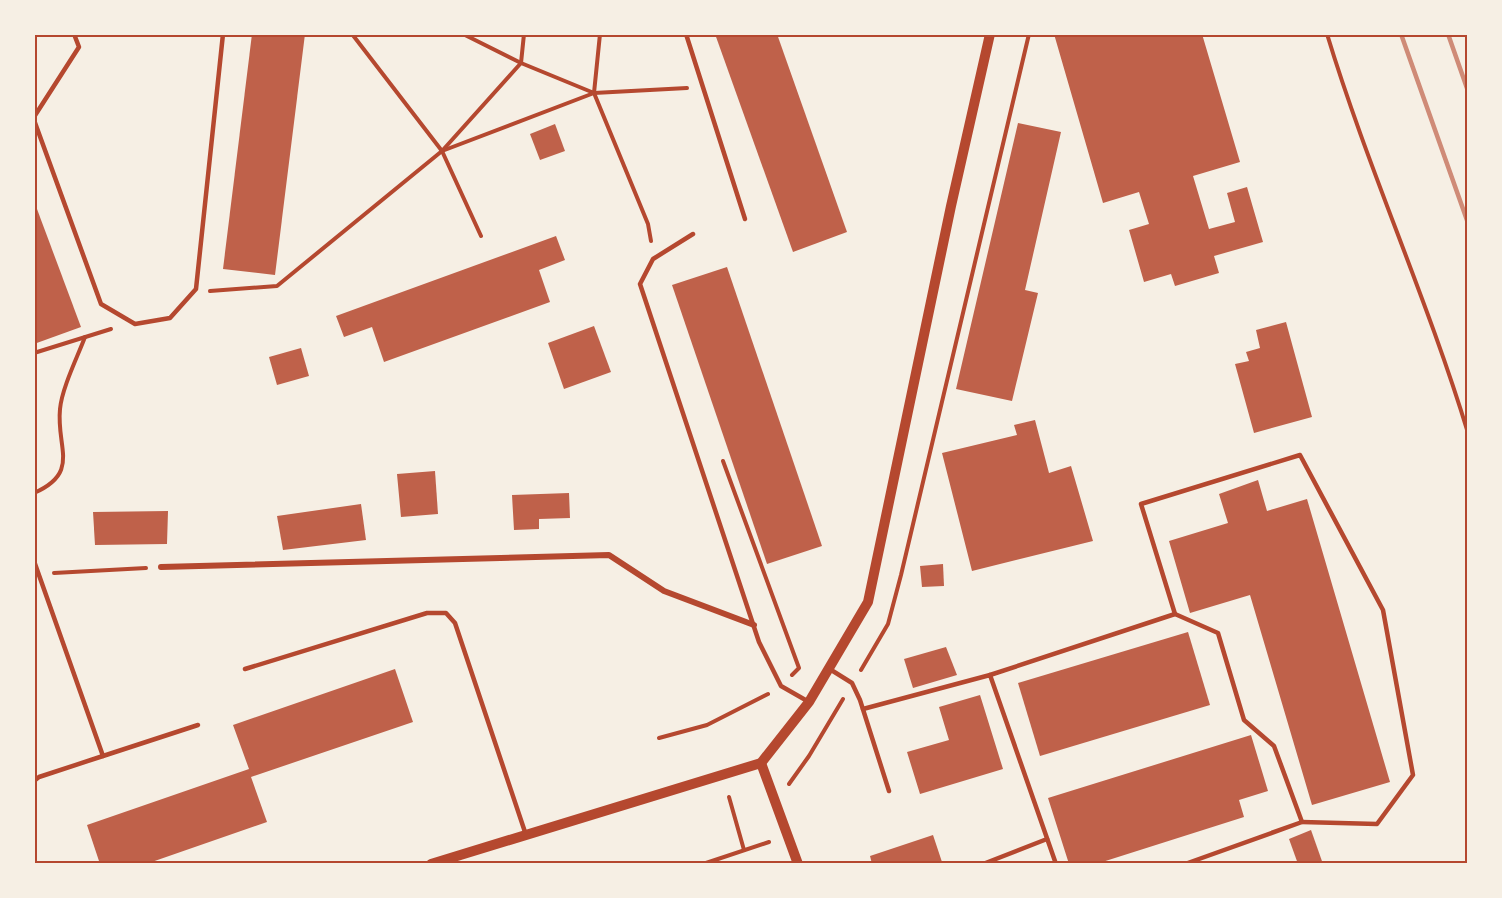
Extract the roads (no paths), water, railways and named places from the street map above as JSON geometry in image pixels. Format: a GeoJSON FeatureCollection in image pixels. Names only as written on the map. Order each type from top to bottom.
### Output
{"type":"FeatureCollection","features":[{"type":"Feature","properties":{"kind":"street"},"geometry":{"type":"LineString","coordinates":[[431,864],[761,762],[809,702],[867,602],[948,218],[990,34]]}},
{"type":"Feature","properties":{"kind":"street"},"geometry":{"type":"LineString","coordinates":[[161,567],[609,555],[664,591],[754,625]]}},
{"type":"Feature","properties":{"kind":"street"},"geometry":{"type":"LineString","coordinates":[[761,762],[798,864]]}},
{"type":"Feature","properties":{"kind":"lane"},"geometry":{"type":"LineString","coordinates":[[74,34],[79,47],[34,118],[101,304],[135,324],[170,318],[196,289],[223,34]]}},
{"type":"Feature","properties":{"kind":"lane"},"geometry":{"type":"LineString","coordinates":[[686,34],[745,219]]}},
{"type":"Feature","properties":{"kind":"lane"},"geometry":{"type":"LineString","coordinates":[[693,234],[653,259],[640,284],[754,625],[781,686],[809,702]]}},
{"type":"Feature","properties":{"kind":"lane"},"geometry":{"type":"LineString","coordinates":[[1175,614],[1141,504],[1300,455],[1383,610],[1413,775],[1377,824],[1302,822],[1185,864]]}},
{"type":"Feature","properties":{"kind":"lane"},"geometry":{"type":"LineString","coordinates":[[34,561],[103,756]]}},
{"type":"Feature","properties":{"kind":"lane"},"geometry":{"type":"LineString","coordinates":[[245,669],[428,613],[446,613],[455,623],[526,835]]}},
{"type":"Feature","properties":{"kind":"lane"},"geometry":{"type":"LineString","coordinates":[[863,709],[990,675],[1175,614],[1218,633],[1244,720],[1274,746],[1302,822]]}},
{"type":"Feature","properties":{"kind":"lane"},"geometry":{"type":"LineString","coordinates":[[828,668],[852,683],[863,709],[889,791]]}},
{"type":"Feature","properties":{"kind":"lane"},"geometry":{"type":"LineString","coordinates":[[990,675],[1056,864]]}},
{"type":"Feature","properties":{"kind":"lane"},"geometry":{"type":"LineString","coordinates":[[34,782],[39,777],[198,725]]}},
{"type":"Feature","properties":{"kind":"lane"},"geometry":{"type":"LineString","coordinates":[[983,864],[1047,839]]}},
{"type":"Feature","properties":{"kind":"railway"},"geometry":{"type":"LineString","coordinates":[[1401,34],[1468,223]]}},
{"type":"Feature","properties":{"kind":"railway"},"geometry":{"type":"LineString","coordinates":[[1448,34],[1468,91]]}}]}
